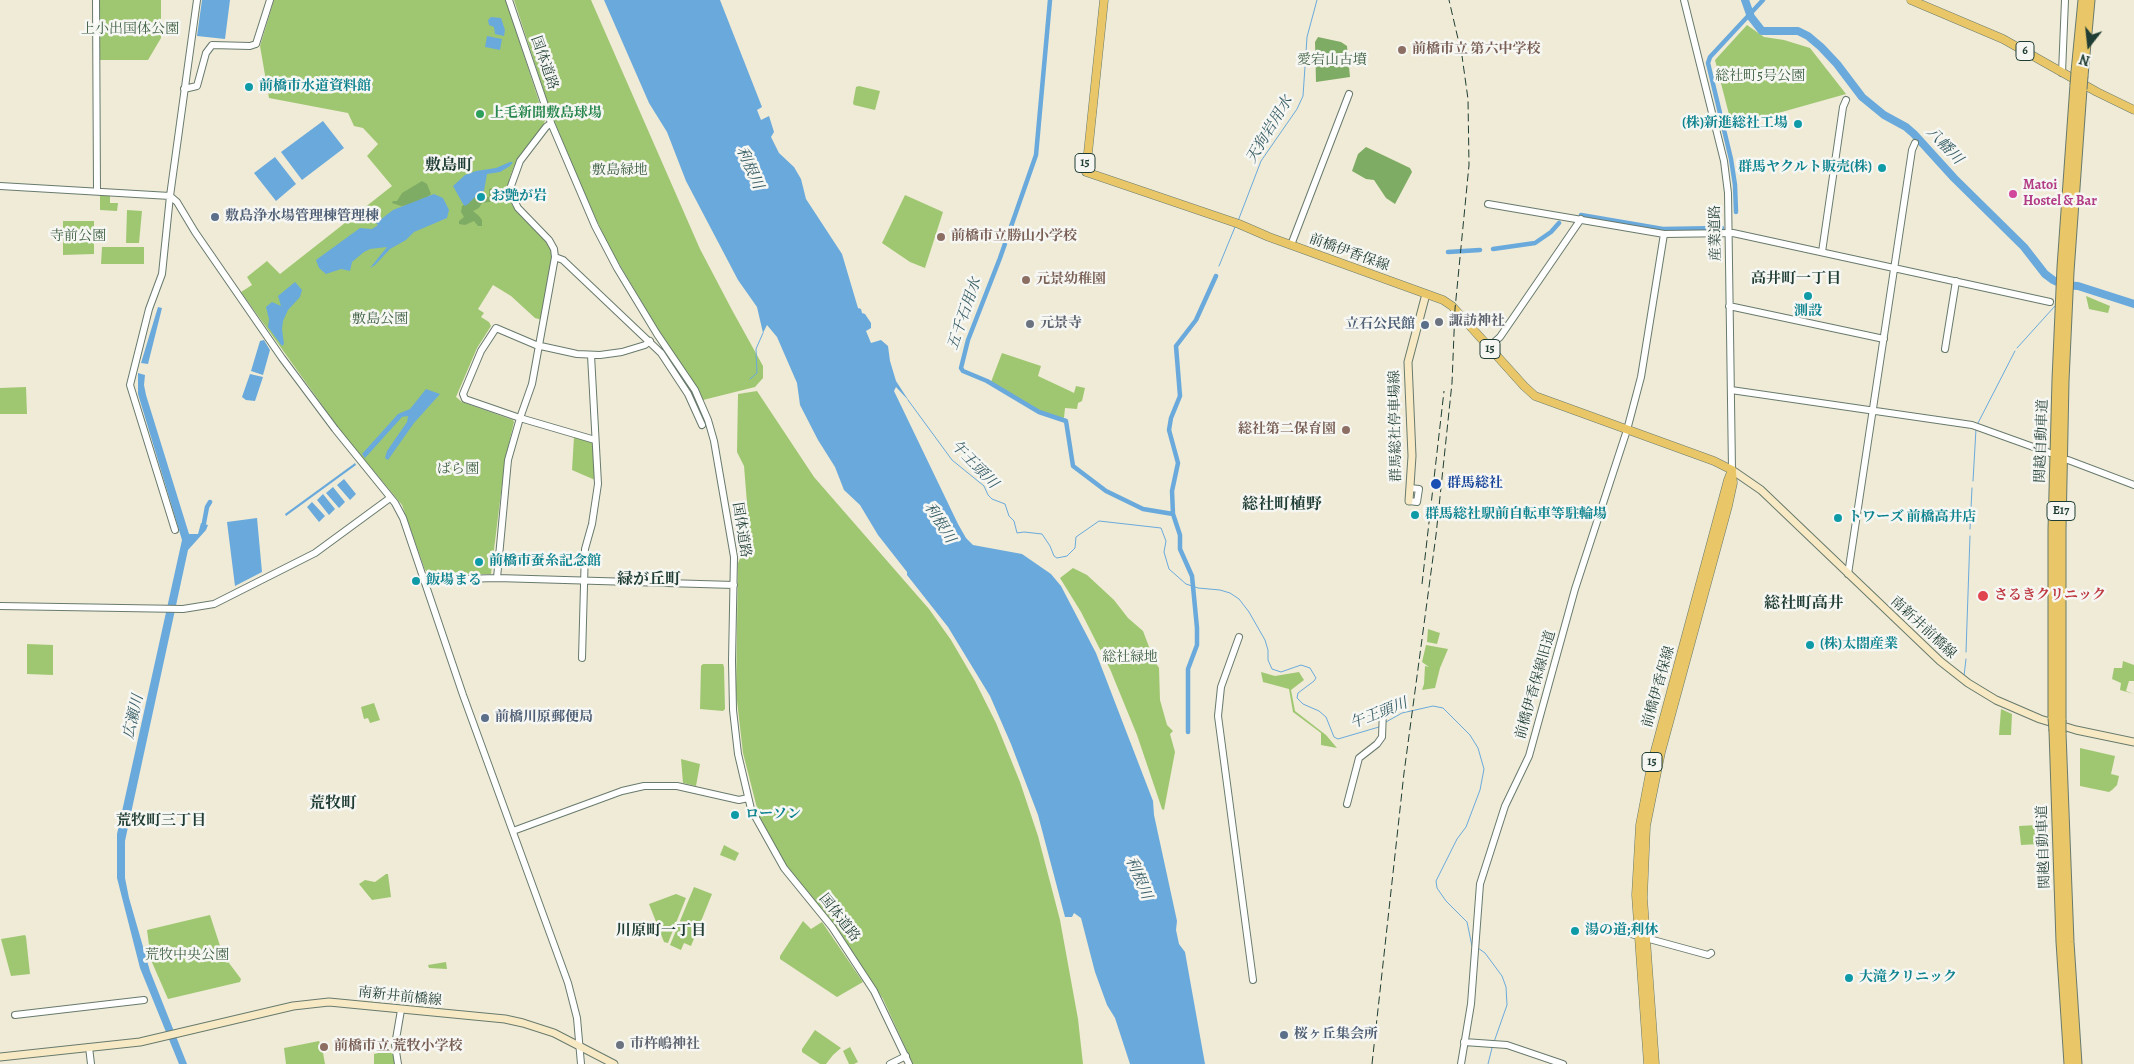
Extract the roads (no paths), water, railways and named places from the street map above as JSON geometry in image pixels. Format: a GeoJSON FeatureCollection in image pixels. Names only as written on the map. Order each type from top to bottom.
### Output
{"type":"FeatureCollection","features":[{"type":"Feature","properties":{"kind":"highway","name":"関越自動車道"},"geometry":{"type":"LineString","coordinates":[[2076,1064],[2057,719],[2053,520],[2060,315],[2066,269],[2083,0]]}},
{"type":"Feature","properties":{"kind":"highway","name":"関越自動車道"},"geometry":{"type":"LineString","coordinates":[[2079,74],[2090,0]]}},
{"type":"Feature","properties":{"kind":"highway","name":"関越自動車道"},"geometry":{"type":"LineString","coordinates":[[2057,719],[2068,304],[2066,269]]}},
{"type":"Feature","properties":{"kind":"highway","name":"関越自動車道"},"geometry":{"type":"LineString","coordinates":[[2058,732],[2061,942],[2069,1064]]}},
{"type":"Feature","properties":{"kind":"main road","name":"前橋伊香保線"},"geometry":{"type":"LineString","coordinates":[[1104,0],[1085,166],[1086,172],[1236,223],[1448,303],[1535,396],[1714,461],[1732,470],[1645,792],[1636,879],[1655,1064]]}},
{"type":"Feature","properties":{"kind":"main road","name":"6"},"geometry":{"type":"LineString","coordinates":[[1912,0],[1988,32],[2134,110]]}},
{"type":"Feature","properties":{"kind":"main road","name":"群馬総社停車場線"},"geometry":{"type":"LineString","coordinates":[[1409,501],[1412,456],[1408,362],[1426,294]]}},
{"type":"Feature","properties":{"kind":"main road","name":"南新井前橋線"},"geometry":{"type":"LineString","coordinates":[[1732,470],[1761,490],[1944,665],[1980,691],[2014,708],[2049,722],[2134,742]]}},
{"type":"Feature","properties":{"kind":"main road","name":"前橋伊香保線"},"geometry":{"type":"LineString","coordinates":[[1642,937],[1648,1064]]}},
{"type":"Feature","properties":{"kind":"main road","name":"南新井前橋線"},"geometry":{"type":"LineString","coordinates":[[90,1047],[140,1042],[275,1010],[329,1002],[515,1021],[547,1030],[580,1045],[614,1064]]}},
{"type":"Feature","properties":{"kind":"main road"},"geometry":{"type":"LineString","coordinates":[[0,1057],[90,1047]]}},
{"type":"Feature","properties":{"kind":"street"},"geometry":{"type":"LineString","coordinates":[[96,0],[97,190]]}},
{"type":"Feature","properties":{"kind":"street"},"geometry":{"type":"LineString","coordinates":[[175,530],[130,385],[149,309],[162,274],[170,196],[197,0]]}},
{"type":"Feature","properties":{"kind":"street"},"geometry":{"type":"LineString","coordinates":[[184,89],[197,86],[206,53],[212,45],[252,46],[256,44],[270,0]]}},
{"type":"Feature","properties":{"kind":"street","name":"国体道路"},"geometry":{"type":"LineString","coordinates":[[510,0],[551,123],[584,202],[614,261],[657,334],[691,383],[708,420],[714,441],[733,545],[733,710],[738,754],[748,798],[755,818],[784,868],[832,926],[874,991],[909,1064]]}},
{"type":"Feature","properties":{"kind":"street","name":"産業道路"},"geometry":{"type":"LineString","coordinates":[[1684,0],[1724,161],[1728,193],[1732,470]]}},
{"type":"Feature","properties":{"kind":"street"},"geometry":{"type":"LineString","coordinates":[[2062,72],[2066,0]]}},
{"type":"Feature","properties":{"kind":"street"},"geometry":{"type":"LineString","coordinates":[[1291,245],[1349,94]]}},
{"type":"Feature","properties":{"kind":"street"},"geometry":{"type":"LineString","coordinates":[[1822,252],[1843,107],[1846,100]]}},
{"type":"Feature","properties":{"kind":"street"},"geometry":{"type":"LineString","coordinates":[[497,578],[508,460],[520,418],[531,389],[555,257],[551,242],[522,214],[515,203],[512,192],[513,176],[517,166],[551,123]]}},
{"type":"Feature","properties":{"kind":"street"},"geometry":{"type":"LineString","coordinates":[[1848,574],[1912,150],[1915,143]]}},
{"type":"Feature","properties":{"kind":"street"},"geometry":{"type":"LineString","coordinates":[[0,186],[97,190],[170,196],[177,202],[195,232],[282,358],[390,498],[405,522],[463,695],[570,991],[577,1018],[581,1064]]}},
{"type":"Feature","properties":{"kind":"street"},"geometry":{"type":"LineString","coordinates":[[1488,204],[1664,234],[1729,232],[2050,302]]}},
{"type":"Feature","properties":{"kind":"street"},"geometry":{"type":"LineString","coordinates":[[1488,347],[1500,337],[1581,219]]}},
{"type":"Feature","properties":{"kind":"street","name":"前橋伊香保線旧道"},"geometry":{"type":"LineString","coordinates":[[1461,1064],[1471,1004],[1478,897],[1482,878],[1505,806],[1529,756],[1575,589],[1627,430],[1641,377],[1664,234]]}},
{"type":"Feature","properties":{"kind":"street"},"geometry":{"type":"LineString","coordinates":[[555,257],[563,260],[661,353],[688,394],[702,425]]}},
{"type":"Feature","properties":{"kind":"street"},"geometry":{"type":"LineString","coordinates":[[1945,349],[1956,281]]}},
{"type":"Feature","properties":{"kind":"street"},"geometry":{"type":"LineString","coordinates":[[1730,306],[1884,339]]}},
{"type":"Feature","properties":{"kind":"street"},"geometry":{"type":"LineString","coordinates":[[596,440],[520,418],[465,399],[463,394],[481,351],[495,328],[540,347],[568,353],[592,355],[630,350],[645,345],[650,341]]}},
{"type":"Feature","properties":{"kind":"street"},"geometry":{"type":"LineString","coordinates":[[582,658],[585,553],[598,488],[592,355]]}},
{"type":"Feature","properties":{"kind":"street"},"geometry":{"type":"LineString","coordinates":[[585,553],[595,526],[601,486],[592,355]]}},
{"type":"Feature","properties":{"kind":"street"},"geometry":{"type":"LineString","coordinates":[[1731,390],[1972,425],[2050,453]]}},
{"type":"Feature","properties":{"kind":"street"},"geometry":{"type":"LineString","coordinates":[[2068,460],[2134,485]]}},
{"type":"Feature","properties":{"kind":"street"},"geometry":{"type":"LineString","coordinates":[[0,606],[180,609],[197,608],[220,602],[288,568],[324,547],[390,498]]}},
{"type":"Feature","properties":{"kind":"street"},"geometry":{"type":"LineString","coordinates":[[425,580],[497,578],[734,585]]}},
{"type":"Feature","properties":{"kind":"street"},"geometry":{"type":"LineString","coordinates":[[1239,637],[1222,687],[1218,716],[1253,980]]}},
{"type":"Feature","properties":{"kind":"street"},"geometry":{"type":"LineString","coordinates":[[1347,804],[1359,758],[1378,743],[1383,726],[1383,710]]}},
{"type":"Feature","properties":{"kind":"street"},"geometry":{"type":"LineString","coordinates":[[513,831],[636,787],[670,786],[739,800],[748,798]]}},
{"type":"Feature","properties":{"kind":"street"},"geometry":{"type":"LineString","coordinates":[[1609,928],[1708,954],[1711,953]]}},
{"type":"Feature","properties":{"kind":"street"},"geometry":{"type":"LineString","coordinates":[[15,1015],[144,1000]]}},
{"type":"Feature","properties":{"kind":"street"},"geometry":{"type":"LineString","coordinates":[[398,1064],[395,1045],[401,1010]]}},
{"type":"Feature","properties":{"kind":"street"},"geometry":{"type":"LineString","coordinates":[[1464,1042],[1498,1044],[1563,1064]]}},
{"type":"Feature","properties":{"kind":"street"},"geometry":{"type":"LineString","coordinates":[[90,1047],[91,1064]]}},
{"type":"Feature","properties":{"kind":"street"},"geometry":{"type":"LineString","coordinates":[[890,1064],[906,1056]]}},
{"type":"Feature","properties":{"kind":"water"},"geometry":{"type":"Polygon","coordinates":[[[202,0],[230,0],[225,39],[197,36],[202,0]]]}},
{"type":"Feature","properties":{"kind":"water","name":"利根川"},"geometry":{"type":"Polygon","coordinates":[[[604,0],[720,0],[762,107],[757,110],[761,120],[769,116],[774,132],[771,137],[779,153],[794,167],[801,179],[806,199],[842,254],[858,308],[861,309],[862,313],[865,314],[871,323],[871,328],[866,331],[871,343],[881,340],[888,346],[896,381],[909,401],[896,387],[894,391],[966,538],[973,545],[1022,554],[1051,574],[1061,586],[1096,653],[1153,801],[1154,815],[1177,921],[1176,930],[1179,944],[1185,952],[1205,1064],[1130,1064],[1115,1018],[1107,1005],[1095,972],[1081,918],[1074,913],[1072,917],[1065,917],[1038,815],[1011,744],[990,696],[948,627],[878,535],[860,505],[844,490],[835,467],[818,440],[800,405],[797,383],[777,337],[767,325],[763,333],[757,307],[738,280],[686,181],[667,132],[649,103],[604,0]]]}},
{"type":"Feature","properties":{"kind":"water"},"geometry":{"type":"Polygon","coordinates":[[[491,17],[501,18],[505,30],[504,36],[495,34],[494,27],[489,25],[488,20],[491,17]]]}},
{"type":"Feature","properties":{"kind":"water"},"geometry":{"type":"Polygon","coordinates":[[[487,36],[502,39],[500,50],[485,47],[487,36]]]}},
{"type":"Feature","properties":{"kind":"water"},"geometry":{"type":"Polygon","coordinates":[[[323,121],[344,148],[302,180],[281,152],[323,121]]]}},
{"type":"Feature","properties":{"kind":"water"},"geometry":{"type":"Polygon","coordinates":[[[275,157],[296,184],[276,201],[254,173],[275,157]]]}},
{"type":"Feature","properties":{"kind":"water"},"geometry":{"type":"Polygon","coordinates":[[[513,162],[500,172],[487,174],[484,191],[480,192],[465,206],[463,204],[453,186],[465,175],[496,168],[513,162]]]}},
{"type":"Feature","properties":{"kind":"water"},"geometry":{"type":"Polygon","coordinates":[[[434,194],[443,198],[449,210],[447,218],[414,232],[406,240],[390,249],[375,265],[370,268],[387,247],[370,249],[364,252],[352,262],[350,271],[341,269],[326,274],[319,268],[316,260],[360,228],[372,229],[378,225],[376,223],[393,210],[434,194]]]}},
{"type":"Feature","properties":{"kind":"water"},"geometry":{"type":"Polygon","coordinates":[[[295,282],[302,290],[300,297],[288,310],[283,321],[284,344],[282,346],[268,327],[269,319],[266,307],[272,302],[281,306],[278,296],[295,282]]]}},
{"type":"Feature","properties":{"kind":"water"},"geometry":{"type":"Polygon","coordinates":[[[158,307],[162,308],[148,364],[141,363],[158,307]]]}},
{"type":"Feature","properties":{"kind":"water"},"geometry":{"type":"Polygon","coordinates":[[[264,340],[270,350],[263,375],[251,371],[260,341],[264,340]]]}},
{"type":"Feature","properties":{"kind":"water"},"geometry":{"type":"Polygon","coordinates":[[[138,373],[145,375],[146,395],[189,534],[198,534],[201,523],[208,525],[206,530],[188,550],[125,841],[125,878],[129,898],[150,971],[187,1064],[179,1064],[140,968],[117,878],[117,834],[182,540],[138,394],[138,373]]]}},
{"type":"Feature","properties":{"kind":"water"},"geometry":{"type":"Polygon","coordinates":[[[250,374],[263,377],[255,401],[246,400],[242,397],[250,374]]]}},
{"type":"Feature","properties":{"kind":"water"},"geometry":{"type":"Polygon","coordinates":[[[426,389],[440,394],[414,423],[388,460],[385,458],[387,451],[407,422],[408,416],[402,417],[365,458],[362,454],[398,414],[410,409],[426,389]]]}},
{"type":"Feature","properties":{"kind":"water"},"geometry":{"type":"Polygon","coordinates":[[[355,463],[356,465],[286,516],[285,514],[355,463]]]}},
{"type":"Feature","properties":{"kind":"water"},"geometry":{"type":"Polygon","coordinates":[[[344,479],[356,494],[350,500],[337,485],[344,479]]]}},
{"type":"Feature","properties":{"kind":"water"},"geometry":{"type":"Polygon","coordinates":[[[333,487],[345,502],[339,508],[326,493],[333,487]]]}},
{"type":"Feature","properties":{"kind":"water"},"geometry":{"type":"Polygon","coordinates":[[[323,494],[335,509],[329,515],[317,500],[323,494]]]}},
{"type":"Feature","properties":{"kind":"water"},"geometry":{"type":"Polygon","coordinates":[[[312,502],[325,516],[319,522],[307,507],[312,502]]]}},
{"type":"Feature","properties":{"kind":"water"},"geometry":{"type":"Polygon","coordinates":[[[257,518],[262,572],[235,586],[227,522],[257,518]]]}},
{"type":"Feature","properties":{"kind":"waterway","name":"五千石用水"},"geometry":{"type":"LineString","coordinates":[[1050,0],[1036,155],[1000,258],[968,340],[961,368],[963,371],[987,381],[1039,412],[1066,421],[1073,466],[1106,491],[1143,509],[1173,514]]}},
{"type":"Feature","properties":{"kind":"waterway","name":"天狗岩用水"},"geometry":{"type":"LineString","coordinates":[[1238,221],[1261,161],[1297,109],[1303,96],[1307,37],[1317,0]]}},
{"type":"Feature","properties":{"kind":"waterway","name":"八幡川"},"geometry":{"type":"LineString","coordinates":[[1745,0],[1751,17],[1762,31],[1798,31],[1808,36],[1821,47],[1837,64],[1862,97],[1884,115],[1906,127],[1914,134],[1954,178],[2024,247],[2045,274],[2063,285],[2078,286],[2134,304]]}},
{"type":"Feature","properties":{"kind":"waterway"},"geometry":{"type":"LineString","coordinates":[[1736,212],[1735,185],[1731,159],[1708,63],[1710,57],[1763,0]]}},
{"type":"Feature","properties":{"kind":"waterway"},"geometry":{"type":"LineString","coordinates":[[1581,215],[1663,229],[1722,228]]}},
{"type":"Feature","properties":{"kind":"waterway"},"geometry":{"type":"LineString","coordinates":[[1493,249],[1535,243],[1551,232],[1559,223]]}},
{"type":"Feature","properties":{"kind":"waterway","name":"天狗岩用水"},"geometry":{"type":"LineString","coordinates":[[1219,266],[1235,227]]}},
{"type":"Feature","properties":{"kind":"waterway"},"geometry":{"type":"LineString","coordinates":[[1448,252],[1480,250]]}},
{"type":"Feature","properties":{"kind":"waterway"},"geometry":{"type":"LineString","coordinates":[[1188,732],[1188,669],[1197,645],[1197,628],[1192,576],[1180,549],[1180,535],[1173,514],[1172,491],[1178,463],[1169,430],[1171,418],[1180,396],[1176,346],[1196,320],[1216,276]]}},
{"type":"Feature","properties":{"kind":"waterway"},"geometry":{"type":"LineString","coordinates":[[2017,348],[2055,306]]}},
{"type":"Feature","properties":{"kind":"waterway"},"geometry":{"type":"LineString","coordinates":[[750,379],[757,373],[756,349],[763,333]]}},
{"type":"Feature","properties":{"kind":"waterway"},"geometry":{"type":"LineString","coordinates":[[1978,423],[2015,351]]}},
{"type":"Feature","properties":{"kind":"waterway","name":"午王頭川"},"geometry":{"type":"LineString","coordinates":[[908,400],[952,460],[984,486],[992,499],[1005,504],[1009,516],[1014,521],[1017,533],[1042,534],[1057,558],[1067,556],[1075,548],[1076,537],[1099,521],[1161,528],[1166,541],[1164,552],[1169,569],[1186,584],[1198,588],[1220,590],[1230,593],[1239,599],[1265,640],[1268,660],[1272,669],[1281,672],[1301,665],[1310,668],[1316,678],[1298,693],[1297,698],[1303,704],[1319,711],[1326,717],[1334,737],[1338,739],[1379,727]]}},
{"type":"Feature","properties":{"kind":"waterway"},"geometry":{"type":"LineString","coordinates":[[1973,481],[1976,429]]}},
{"type":"Feature","properties":{"kind":"waterway"},"geometry":{"type":"LineString","coordinates":[[1970,529],[1972,488]]}},
{"type":"Feature","properties":{"kind":"waterway"},"geometry":{"type":"LineString","coordinates":[[203,528],[207,507],[210,502]]}},
{"type":"Feature","properties":{"kind":"waterway"},"geometry":{"type":"LineString","coordinates":[[1966,652],[1970,536]]}},
{"type":"Feature","properties":{"kind":"waterway"},"geometry":{"type":"LineString","coordinates":[[1964,676],[1966,659]]}},
{"type":"Feature","properties":{"kind":"waterway","name":"午王頭川"},"geometry":{"type":"LineString","coordinates":[[1386,722],[1402,713],[1433,706],[1443,708],[1470,735],[1478,748],[1484,769],[1480,790],[1466,827],[1457,839],[1436,881],[1437,888],[1446,901],[1467,922],[1472,946]]}},
{"type":"Feature","properties":{"kind":"waterway","name":"午王頭川"},"geometry":{"type":"LineString","coordinates":[[1478,948],[1485,953],[1502,976],[1506,987],[1507,1005],[1494,1042]]}},
{"type":"Feature","properties":{"kind":"waterway","name":"午王頭川"},"geometry":{"type":"LineString","coordinates":[[1488,1064],[1492,1048]]}},
{"type":"Feature","properties":{"kind":"railway"},"geometry":{"type":"LineString","coordinates":[[1372,1064],[1404,773],[1436,535],[1452,383],[1455,309],[1469,165],[1468,99],[1462,56],[1449,0]]}},
{"type":"Feature","properties":{"kind":"railway"},"geometry":{"type":"LineString","coordinates":[[1422,584],[1444,391]]}},
{"type":"Feature","properties":{"kind":"place","name":"前橋市立 第六中学校"},"geometry":{"type":"Point","coordinates":[1402,50]}},
{"type":"Feature","properties":{"kind":"place","name":"前橋市水道資料館"},"geometry":{"type":"Point","coordinates":[249,87]}},
{"type":"Feature","properties":{"kind":"place","name":"上毛新聞敷島球場"},"geometry":{"type":"Point","coordinates":[480,114]}},
{"type":"Feature","properties":{"kind":"place","name":"(株)新進総社工場"},"geometry":{"type":"Point","coordinates":[1798,124]}},
{"type":"Feature","properties":{"kind":"place","name":"群馬ヤクルト販売(株)"},"geometry":{"type":"Point","coordinates":[1882,168]}},
{"type":"Feature","properties":{"kind":"place","name":"Matoi Hostel & Bar"},"geometry":{"type":"Point","coordinates":[2013,194]}},
{"type":"Feature","properties":{"kind":"place","name":"お艶が岩"},"geometry":{"type":"Point","coordinates":[481,197]}},
{"type":"Feature","properties":{"kind":"place","name":"敷島浄水場管理棟管理棟"},"geometry":{"type":"Point","coordinates":[215,217]}},
{"type":"Feature","properties":{"kind":"place","name":"前橋市立勝山小学校"},"geometry":{"type":"Point","coordinates":[941,237]}},
{"type":"Feature","properties":{"kind":"place","name":"元景幼稚園"},"geometry":{"type":"Point","coordinates":[1026,280]}},
{"type":"Feature","properties":{"kind":"place","name":"測設"},"geometry":{"type":"Point","coordinates":[1808,296]}},
{"type":"Feature","properties":{"kind":"place","name":"諏訪神社"},"geometry":{"type":"Point","coordinates":[1439,322]}},
{"type":"Feature","properties":{"kind":"place","name":"元景寺"},"geometry":{"type":"Point","coordinates":[1030,324]}},
{"type":"Feature","properties":{"kind":"place","name":"立石公民館"},"geometry":{"type":"Point","coordinates":[1425,325]}},
{"type":"Feature","properties":{"kind":"place","name":"総社第二保育園"},"geometry":{"type":"Point","coordinates":[1346,430]}},
{"type":"Feature","properties":{"kind":"place","name":"群馬総社"},"geometry":{"type":"Point","coordinates":[1436,484]}},
{"type":"Feature","properties":{"kind":"place","name":"群馬総社駅前自転車等駐輪場"},"geometry":{"type":"Point","coordinates":[1415,515]}},
{"type":"Feature","properties":{"kind":"place","name":"トワーズ 前橋高井店"},"geometry":{"type":"Point","coordinates":[1838,518]}},
{"type":"Feature","properties":{"kind":"place","name":"前橋市蚕糸記念館"},"geometry":{"type":"Point","coordinates":[479,562]}},
{"type":"Feature","properties":{"kind":"place","name":"飯場まる"},"geometry":{"type":"Point","coordinates":[416,581]}},
{"type":"Feature","properties":{"kind":"place","name":"さるきクリニック"},"geometry":{"type":"Point","coordinates":[1983,596]}},
{"type":"Feature","properties":{"kind":"place","name":"(株)太閤産業"},"geometry":{"type":"Point","coordinates":[1810,645]}},
{"type":"Feature","properties":{"kind":"place","name":"前橋川原郵便局"},"geometry":{"type":"Point","coordinates":[485,718]}},
{"type":"Feature","properties":{"kind":"place","name":"ローソン"},"geometry":{"type":"Point","coordinates":[735,815]}},
{"type":"Feature","properties":{"kind":"place","name":"湯の道;利休"},"geometry":{"type":"Point","coordinates":[1575,931]}},
{"type":"Feature","properties":{"kind":"place","name":"大滝クリニック"},"geometry":{"type":"Point","coordinates":[1849,978]}},
{"type":"Feature","properties":{"kind":"place","name":"桜ヶ丘集会所"},"geometry":{"type":"Point","coordinates":[1284,1035]}},
{"type":"Feature","properties":{"kind":"place","name":"市杵嶋神社"},"geometry":{"type":"Point","coordinates":[620,1045]}},
{"type":"Feature","properties":{"kind":"place","name":"前橋市立 荒牧小学校"},"geometry":{"type":"Point","coordinates":[324,1047]}},
{"type":"Feature","properties":{"kind":"district","name":"敷島町"},"geometry":{"type":"Point","coordinates":[449,166]}},
{"type":"Feature","properties":{"kind":"district","name":"高井町一丁目"},"geometry":{"type":"Point","coordinates":[1796,279]}},
{"type":"Feature","properties":{"kind":"district","name":"総社町植野"},"geometry":{"type":"Point","coordinates":[1282,505]}},
{"type":"Feature","properties":{"kind":"district","name":"緑が丘町"},"geometry":{"type":"Point","coordinates":[649,580]}},
{"type":"Feature","properties":{"kind":"district","name":"総社町高井"},"geometry":{"type":"Point","coordinates":[1804,604]}},
{"type":"Feature","properties":{"kind":"district","name":"荒牧町"},"geometry":{"type":"Point","coordinates":[333,804]}},
{"type":"Feature","properties":{"kind":"district","name":"荒牧町三丁目"},"geometry":{"type":"Point","coordinates":[161,821]}},
{"type":"Feature","properties":{"kind":"district","name":"川原町一丁目"},"geometry":{"type":"Point","coordinates":[661,931]}},
{"type":"Feature","properties":{"kind":"park label","name":"上小出国体公園"},"geometry":{"type":"Point","coordinates":[130,30]}},
{"type":"Feature","properties":{"kind":"park label","name":"愛宕山古墳"},"geometry":{"type":"Point","coordinates":[1332,61]}},
{"type":"Feature","properties":{"kind":"park label","name":"総社町5号公園"},"geometry":{"type":"Point","coordinates":[1760,77]}},
{"type":"Feature","properties":{"kind":"park label","name":"敷島緑地"},"geometry":{"type":"Point","coordinates":[620,171]}},
{"type":"Feature","properties":{"kind":"park label","name":"寺前公園"},"geometry":{"type":"Point","coordinates":[78,237]}},
{"type":"Feature","properties":{"kind":"park label","name":"敷島公園"},"geometry":{"type":"Point","coordinates":[380,320]}},
{"type":"Feature","properties":{"kind":"park label","name":"ばら園"},"geometry":{"type":"Point","coordinates":[458,470]}},
{"type":"Feature","properties":{"kind":"park label","name":"総社緑地"},"geometry":{"type":"Point","coordinates":[1130,658]}},
{"type":"Feature","properties":{"kind":"park label","name":"荒牧中央公園"},"geometry":{"type":"Point","coordinates":[187,956]}},
{"type":"Feature","properties":{"kind":"water label","name":"広瀬川"},"geometry":{"type":"Point","coordinates":[134,717]}}]}
